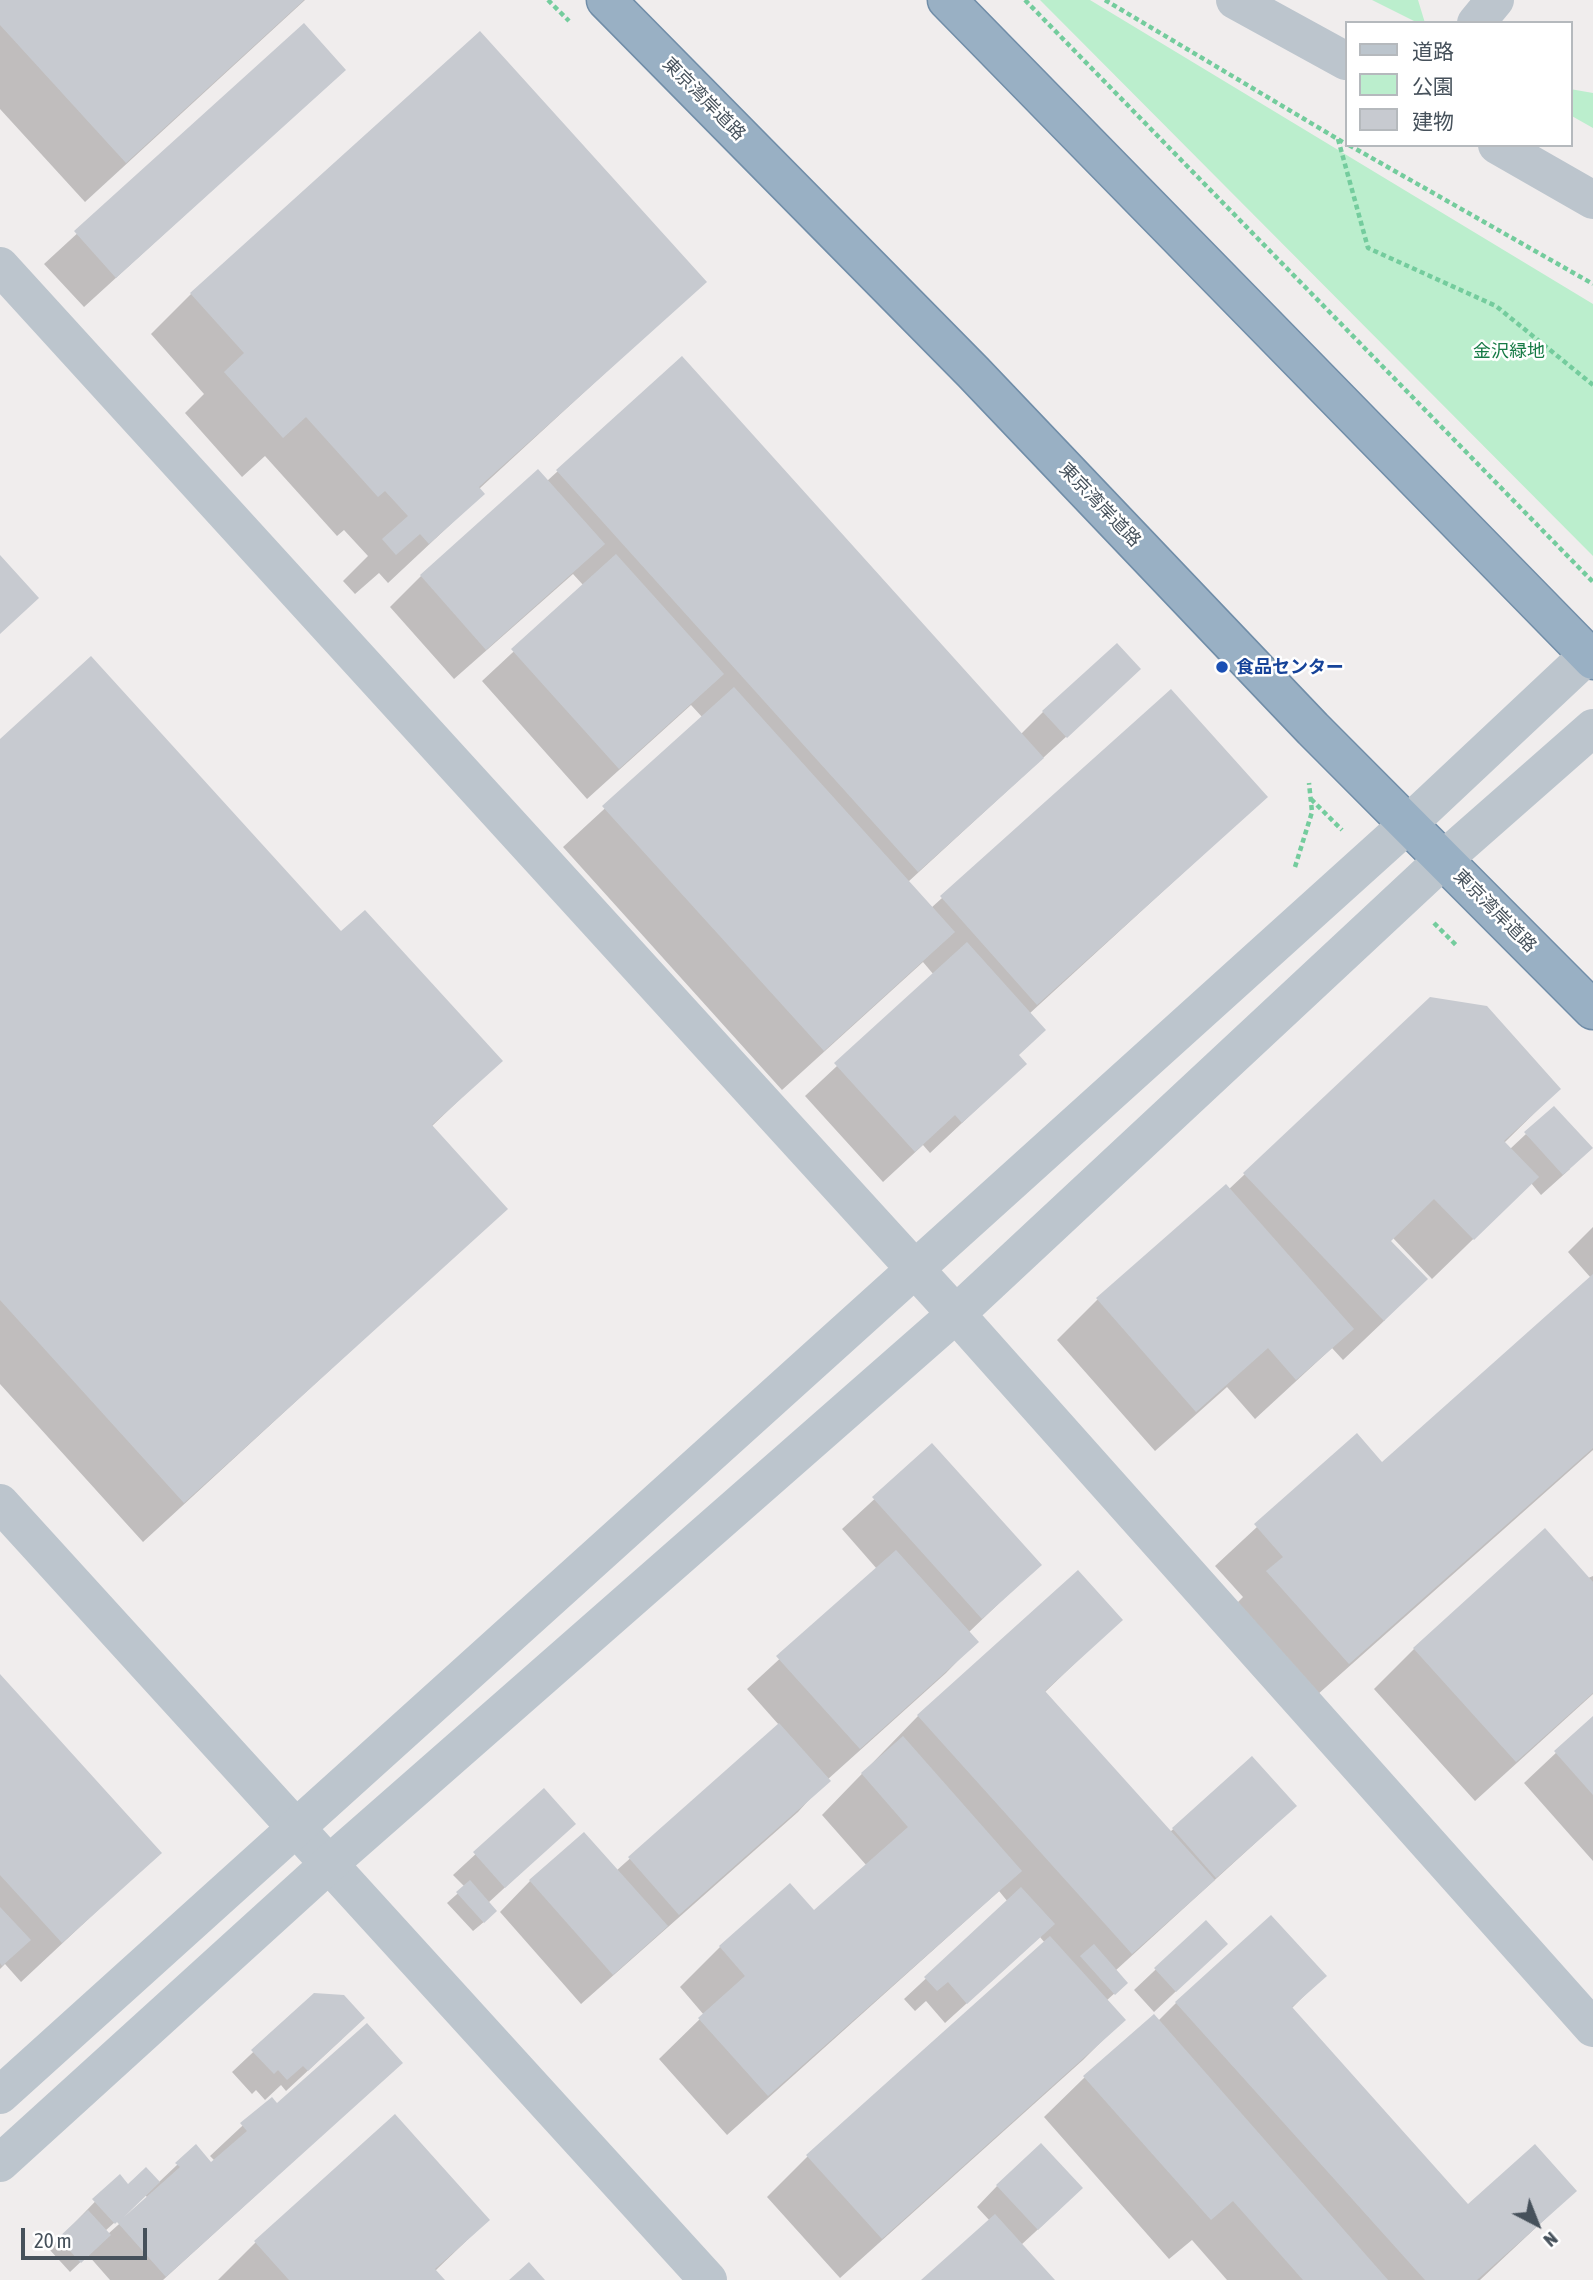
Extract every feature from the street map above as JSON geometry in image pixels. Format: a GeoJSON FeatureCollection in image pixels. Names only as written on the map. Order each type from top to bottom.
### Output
{"type":"FeatureCollection","features":[{"type":"Feature","properties":{"kind":"highway","name":"東京湾岸道路"},"geometry":{"type":"LineString","coordinates":[[606,0],[973,372],[1313,729],[1593,1010]]}},
{"type":"Feature","properties":{"kind":"highway"},"geometry":{"type":"LineString","coordinates":[[947,0],[1591,657]]}},
{"type":"Feature","properties":{"kind":"street"},"geometry":{"type":"LineString","coordinates":[[1235,0],[1344,60]]}},
{"type":"Feature","properties":{"kind":"street"},"geometry":{"type":"LineString","coordinates":[[1478,21],[1495,0]]}},
{"type":"Feature","properties":{"kind":"street"},"geometry":{"type":"LineString","coordinates":[[1500,147],[1593,200]]}},
{"type":"Feature","properties":{"kind":"street"},"geometry":{"type":"LineString","coordinates":[[0,266],[956,1314],[1593,2028]]}},
{"type":"Feature","properties":{"kind":"street"},"geometry":{"type":"LineString","coordinates":[[0,2095],[1591,657]]}},
{"type":"Feature","properties":{"kind":"street"},"geometry":{"type":"LineString","coordinates":[[0,2163],[329,1864],[956,1314],[1444,859],[1593,728]]}},
{"type":"Feature","properties":{"kind":"street"},"geometry":{"type":"LineString","coordinates":[[0,1503],[294,1829],[329,1864],[708,2280]]}},
{"type":"Feature","properties":{"kind":"path"},"geometry":{"type":"LineString","coordinates":[[1025,0],[1593,582]]}},
{"type":"Feature","properties":{"kind":"path"},"geometry":{"type":"LineString","coordinates":[[1105,0],[1344,143]]}},
{"type":"Feature","properties":{"kind":"path"},"geometry":{"type":"LineString","coordinates":[[1338,139],[1368,248],[1496,306],[1593,384]]}},
{"type":"Feature","properties":{"kind":"path"},"geometry":{"type":"LineString","coordinates":[[1352,147],[1593,284]]}},
{"type":"Feature","properties":{"kind":"green space","name":"金沢緑地"},"geometry":{"type":"Polygon","coordinates":[[[1040,0],[1090,0],[1593,304],[1593,556],[1040,0]]]}},
{"type":"Feature","properties":{"kind":"green space"},"geometry":{"type":"Polygon","coordinates":[[[1372,0],[1418,0],[1424,21],[1414,21],[1372,0]]]}},
{"type":"Feature","properties":{"kind":"green space"},"geometry":{"type":"Polygon","coordinates":[[[1572,89],[1593,93],[1593,128],[1572,116],[1572,89]]]}},
{"type":"Feature","properties":{"kind":"building"},"geometry":{"type":"Polygon","coordinates":[[[0,0],[304,0],[126,163],[0,25],[0,0]]]}},
{"type":"Feature","properties":{"kind":"building"},"geometry":{"type":"Polygon","coordinates":[[[304,23],[346,70],[116,278],[74,231],[304,23]]]}},
{"type":"Feature","properties":{"kind":"building"},"geometry":{"type":"Polygon","coordinates":[[[480,31],[707,282],[479,487],[485,494],[429,544],[420,534],[396,555],[382,539],[408,516],[385,491],[378,497],[306,417],[283,438],[224,372],[244,353],[190,293],[480,31]]]}},
{"type":"Feature","properties":{"kind":"building"},"geometry":{"type":"Polygon","coordinates":[[[682,356],[1044,758],[918,872],[556,470],[682,356]]]}},
{"type":"Feature","properties":{"kind":"building"},"geometry":{"type":"Polygon","coordinates":[[[538,469],[605,544],[486,650],[420,575],[538,469]]]}},
{"type":"Feature","properties":{"kind":"building"},"geometry":{"type":"Polygon","coordinates":[[[616,554],[724,674],[619,769],[511,649],[616,554]]]}},
{"type":"Feature","properties":{"kind":"building"},"geometry":{"type":"Polygon","coordinates":[[[0,555],[39,598],[0,634],[0,555]]]}},
{"type":"Feature","properties":{"kind":"building"},"geometry":{"type":"Polygon","coordinates":[[[1117,643],[1141,669],[1067,738],[1042,711],[1117,643]]]}},
{"type":"Feature","properties":{"kind":"building"},"geometry":{"type":"Polygon","coordinates":[[[91,656],[341,931],[365,910],[503,1061],[432,1125],[508,1209],[184,1503],[0,1300],[0,739],[91,656]]]}},
{"type":"Feature","properties":{"kind":"building"},"geometry":{"type":"Polygon","coordinates":[[[734,687],[955,932],[824,1051],[602,806],[734,687]]]}},
{"type":"Feature","properties":{"kind":"building"},"geometry":{"type":"Polygon","coordinates":[[[1171,689],[1268,797],[1037,1005],[940,896],[1171,689]]]}},
{"type":"Feature","properties":{"kind":"building"},"geometry":{"type":"Polygon","coordinates":[[[967,942],[1046,1030],[1019,1055],[1027,1064],[962,1123],[955,1115],[915,1152],[834,1063],[967,942]]]}},
{"type":"Feature","properties":{"kind":"building"},"geometry":{"type":"Polygon","coordinates":[[[1430,997],[1487,1006],[1561,1089],[1504,1141],[1539,1177],[1474,1240],[1434,1199],[1391,1241],[1428,1279],[1384,1321],[1243,1173],[1430,997]]]}},
{"type":"Feature","properties":{"kind":"building"},"geometry":{"type":"Polygon","coordinates":[[[1554,1106],[1593,1148],[1563,1175],[1524,1132],[1554,1106]]]}},
{"type":"Feature","properties":{"kind":"building"},"geometry":{"type":"Polygon","coordinates":[[[1226,1184],[1354,1329],[1296,1380],[1268,1348],[1196,1412],[1096,1298],[1226,1184]]]}},
{"type":"Feature","properties":{"kind":"building"},"geometry":{"type":"Polygon","coordinates":[[[1593,1274],[1593,1448],[1349,1664],[1266,1571],[1283,1557],[1254,1524],[1357,1433],[1382,1462],[1593,1274]]]}},
{"type":"Feature","properties":{"kind":"building"},"geometry":{"type":"Polygon","coordinates":[[[932,1443],[1042,1565],[982,1619],[872,1497],[932,1443]]]}},
{"type":"Feature","properties":{"kind":"building"},"geometry":{"type":"Polygon","coordinates":[[[1545,1528],[1593,1582],[1593,1693],[1516,1762],[1413,1648],[1545,1528]]]}},
{"type":"Feature","properties":{"kind":"building"},"geometry":{"type":"Polygon","coordinates":[[[896,1550],[979,1642],[860,1749],[776,1656],[896,1550]]]}},
{"type":"Feature","properties":{"kind":"building"},"geometry":{"type":"Polygon","coordinates":[[[1078,1570],[1123,1620],[1045,1691],[1215,1880],[1132,1954],[917,1715],[1078,1570]]]}},
{"type":"Feature","properties":{"kind":"building"},"geometry":{"type":"Polygon","coordinates":[[[0,1674],[162,1853],[62,1943],[0,1875],[0,1674]]]}},
{"type":"Feature","properties":{"kind":"building"},"geometry":{"type":"Polygon","coordinates":[[[1593,1716],[1593,1795],[1554,1751],[1593,1716]]]}},
{"type":"Feature","properties":{"kind":"building"},"geometry":{"type":"Polygon","coordinates":[[[779,1723],[831,1781],[679,1915],[628,1857],[779,1723]]]}},
{"type":"Feature","properties":{"kind":"building"},"geometry":{"type":"Polygon","coordinates":[[[903,1736],[1022,1871],[768,2096],[698,2018],[745,1976],[719,1946],[790,1883],[814,1910],[908,1827],[861,1773],[903,1736]]]}},
{"type":"Feature","properties":{"kind":"building"},"geometry":{"type":"Polygon","coordinates":[[[1252,1756],[1297,1806],[1216,1878],[1172,1828],[1252,1756]]]}},
{"type":"Feature","properties":{"kind":"building"},"geometry":{"type":"Polygon","coordinates":[[[544,1788],[576,1824],[505,1888],[473,1852],[544,1788]]]}},
{"type":"Feature","properties":{"kind":"building"},"geometry":{"type":"Polygon","coordinates":[[[584,1832],[668,1926],[613,1975],[529,1880],[584,1832]]]}},
{"type":"Feature","properties":{"kind":"building"},"geometry":{"type":"Polygon","coordinates":[[[470,1880],[497,1911],[484,1923],[456,1892],[470,1880]]]}},
{"type":"Feature","properties":{"kind":"building"},"geometry":{"type":"Polygon","coordinates":[[[1021,1887],[1055,1924],[967,2004],[948,1982],[937,1991],[924,1977],[1021,1887]]]}},
{"type":"Feature","properties":{"kind":"building"},"geometry":{"type":"Polygon","coordinates":[[[0,1907],[31,1940],[2,1966],[0,1963],[0,1907]]]}},
{"type":"Feature","properties":{"kind":"building"},"geometry":{"type":"Polygon","coordinates":[[[1271,1915],[1327,1976],[1292,2007],[1468,2204],[1535,2144],[1577,2191],[1477,2280],[1425,2280],[1175,2002],[1271,1915]]]}},
{"type":"Feature","properties":{"kind":"building"},"geometry":{"type":"Polygon","coordinates":[[[1206,1920],[1228,1944],[1176,1992],[1154,1968],[1206,1920]]]}},
{"type":"Feature","properties":{"kind":"building"},"geometry":{"type":"Polygon","coordinates":[[[1050,1936],[1126,2020],[882,2239],[806,2155],[1050,1936]]]}},
{"type":"Feature","properties":{"kind":"building"},"geometry":{"type":"Polygon","coordinates":[[[1094,1944],[1128,1983],[1115,1995],[1080,1956],[1094,1944]]]}},
{"type":"Feature","properties":{"kind":"building"},"geometry":{"type":"Polygon","coordinates":[[[314,1993],[344,1995],[365,2018],[308,2071],[303,2066],[287,2080],[278,2070],[274,2074],[251,2050],[314,1993]]]}},
{"type":"Feature","properties":{"kind":"building"},"geometry":{"type":"Polygon","coordinates":[[[1154,2014],[1388,2280],[1303,2280],[1233,2201],[1211,2220],[1083,2076],[1154,2014]]]}},
{"type":"Feature","properties":{"kind":"building"},"geometry":{"type":"Polygon","coordinates":[[[367,2023],[403,2063],[166,2277],[117,2222],[115,2224],[92,2199],[120,2174],[128,2184],[146,2167],[160,2182],[124,2217],[180,2167],[175,2163],[196,2144],[211,2162],[247,2131],[240,2123],[272,2097],[277,2103],[367,2023]]]}},
{"type":"Feature","properties":{"kind":"building"},"geometry":{"type":"Polygon","coordinates":[[[395,2114],[490,2220],[435,2269],[445,2280],[289,2280],[254,2241],[395,2114]]]}},
{"type":"Feature","properties":{"kind":"building"},"geometry":{"type":"Polygon","coordinates":[[[1041,2143],[1083,2188],[1038,2230],[996,2185],[1041,2143]]]}},
{"type":"Feature","properties":{"kind":"building"},"geometry":{"type":"Polygon","coordinates":[[[88,2210],[111,2235],[81,2263],[58,2238],[88,2210]]]}},
{"type":"Feature","properties":{"kind":"building"},"geometry":{"type":"Polygon","coordinates":[[[995,2214],[1055,2280],[921,2280],[995,2214]]]}},
{"type":"Feature","properties":{"kind":"building"},"geometry":{"type":"Polygon","coordinates":[[[529,2262],[545,2280],[509,2280],[529,2262]]]}},
{"type":"Feature","properties":{"kind":"place","name":"食品センター"},"geometry":{"type":"Point","coordinates":[1222,667]}}]}
